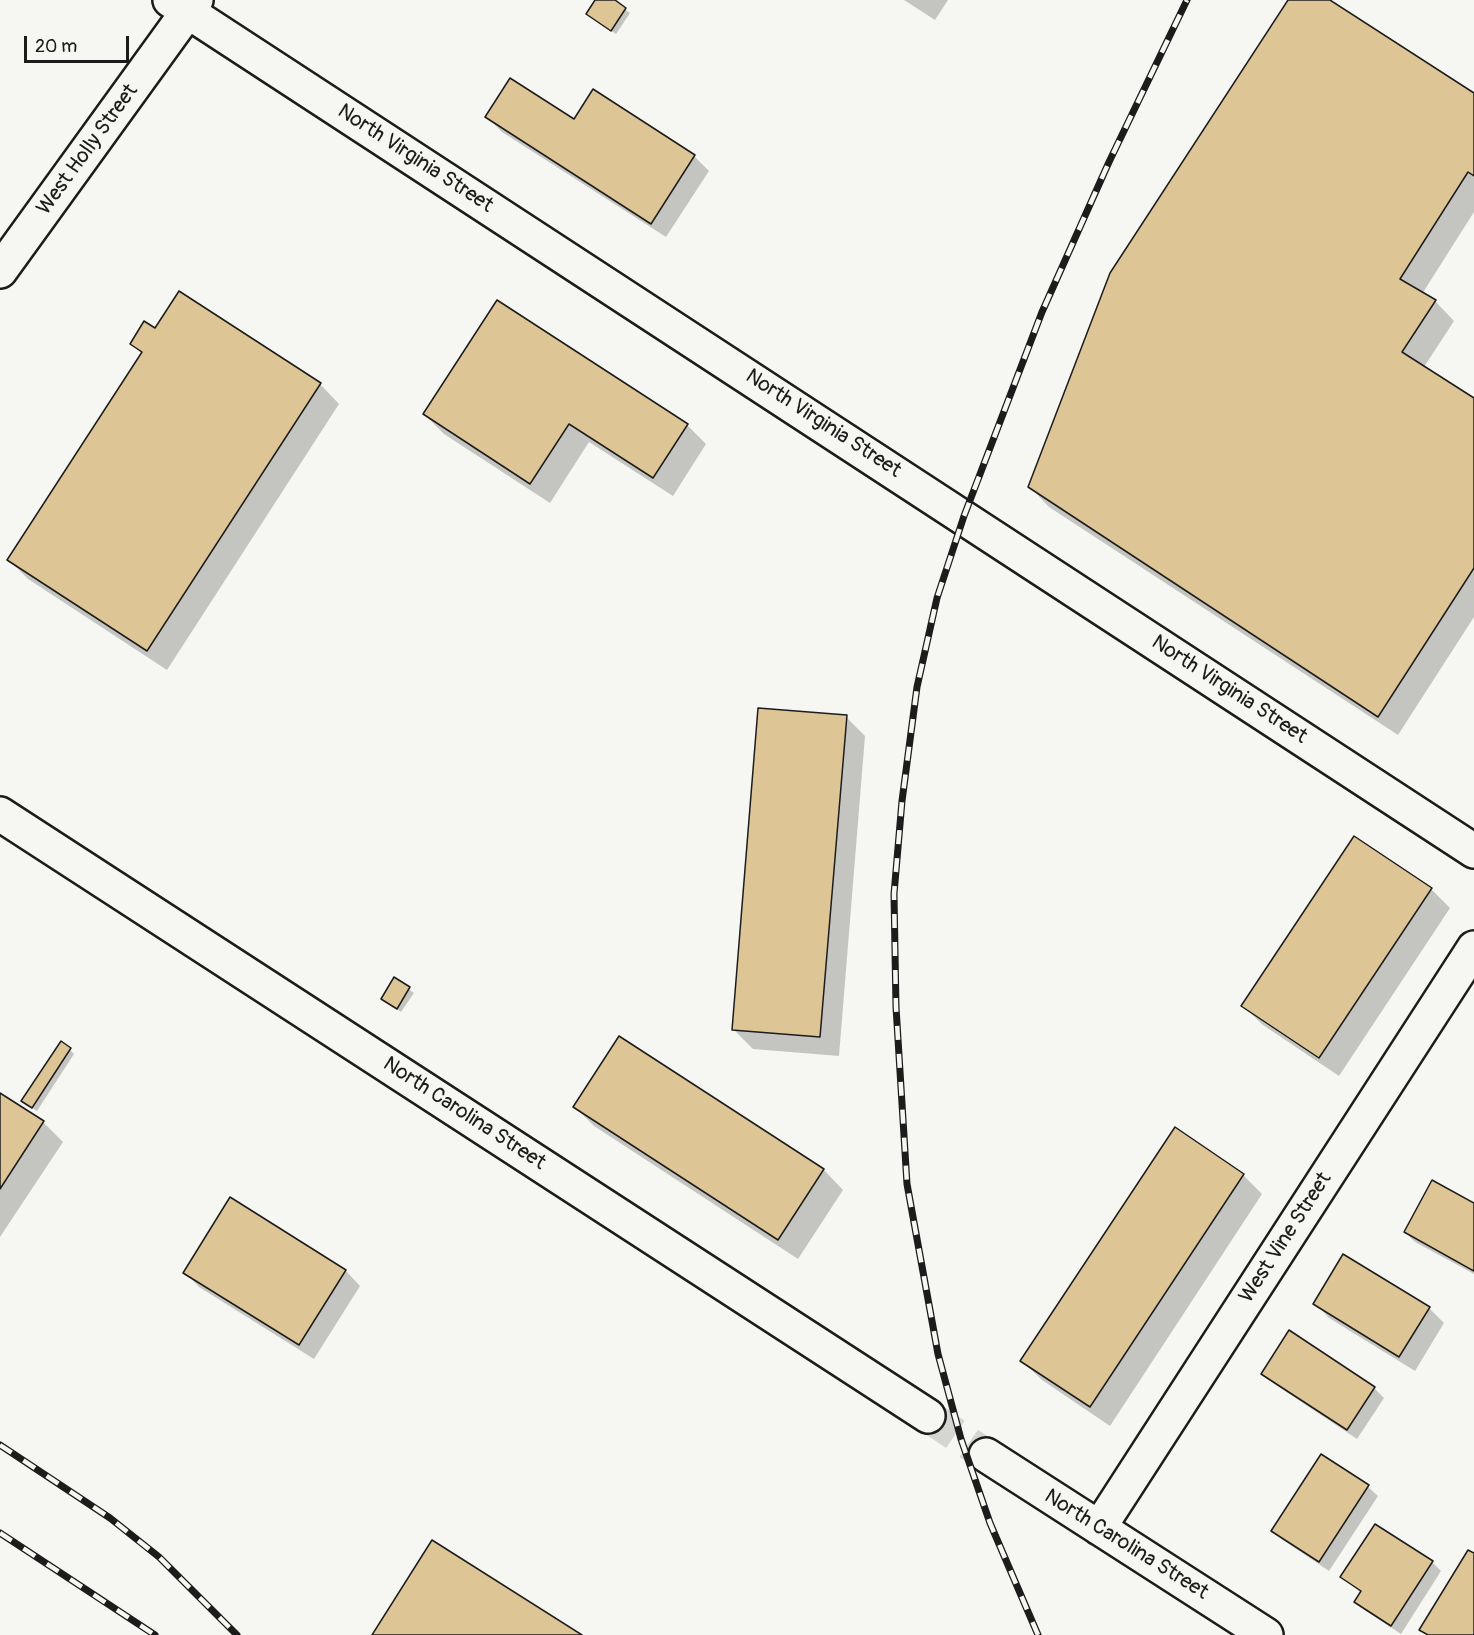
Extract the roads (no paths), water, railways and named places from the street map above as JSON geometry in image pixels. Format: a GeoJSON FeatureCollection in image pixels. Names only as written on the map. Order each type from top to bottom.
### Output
{"type":"FeatureCollection","features":[{"type":"Feature","properties":{"kind":"street","name":"West Holly Street"},"geometry":{"type":"LineString","coordinates":[[0,272],[185,4]]}},
{"type":"Feature","properties":{"kind":"street","name":"North Virginia Street"},"geometry":{"type":"LineString","coordinates":[[185,4],[1474,851]]}},
{"type":"Feature","properties":{"kind":"street","name":"North Carolina Street"},"geometry":{"type":"LineString","coordinates":[[0,815],[928,1416]]}},
{"type":"Feature","properties":{"kind":"street","name":"West Vine Street"},"geometry":{"type":"LineString","coordinates":[[1099,1528],[1474,948]]}},
{"type":"Feature","properties":{"kind":"street","name":"North Carolina Street"},"geometry":{"type":"LineString","coordinates":[[986,1455],[1266,1635]]}},
{"type":"Feature","properties":{"kind":"tunnel"},"geometry":{"type":"LineString","coordinates":[[928,1416],[986,1455]]}},
{"type":"Feature","properties":{"kind":"railway"},"geometry":{"type":"LineString","coordinates":[[1038,1635],[990,1523],[961,1439],[938,1354],[907,1184],[896,1007],[894,894],[902,801],[917,687],[937,598],[964,516],[1042,312],[1109,162],[1187,0]]}},
{"type":"Feature","properties":{"kind":"railway"},"geometry":{"type":"LineString","coordinates":[[0,1445],[110,1518],[159,1557],[237,1635]]}},
{"type":"Feature","properties":{"kind":"railway"},"geometry":{"type":"LineString","coordinates":[[0,1533],[155,1635]]}}]}
